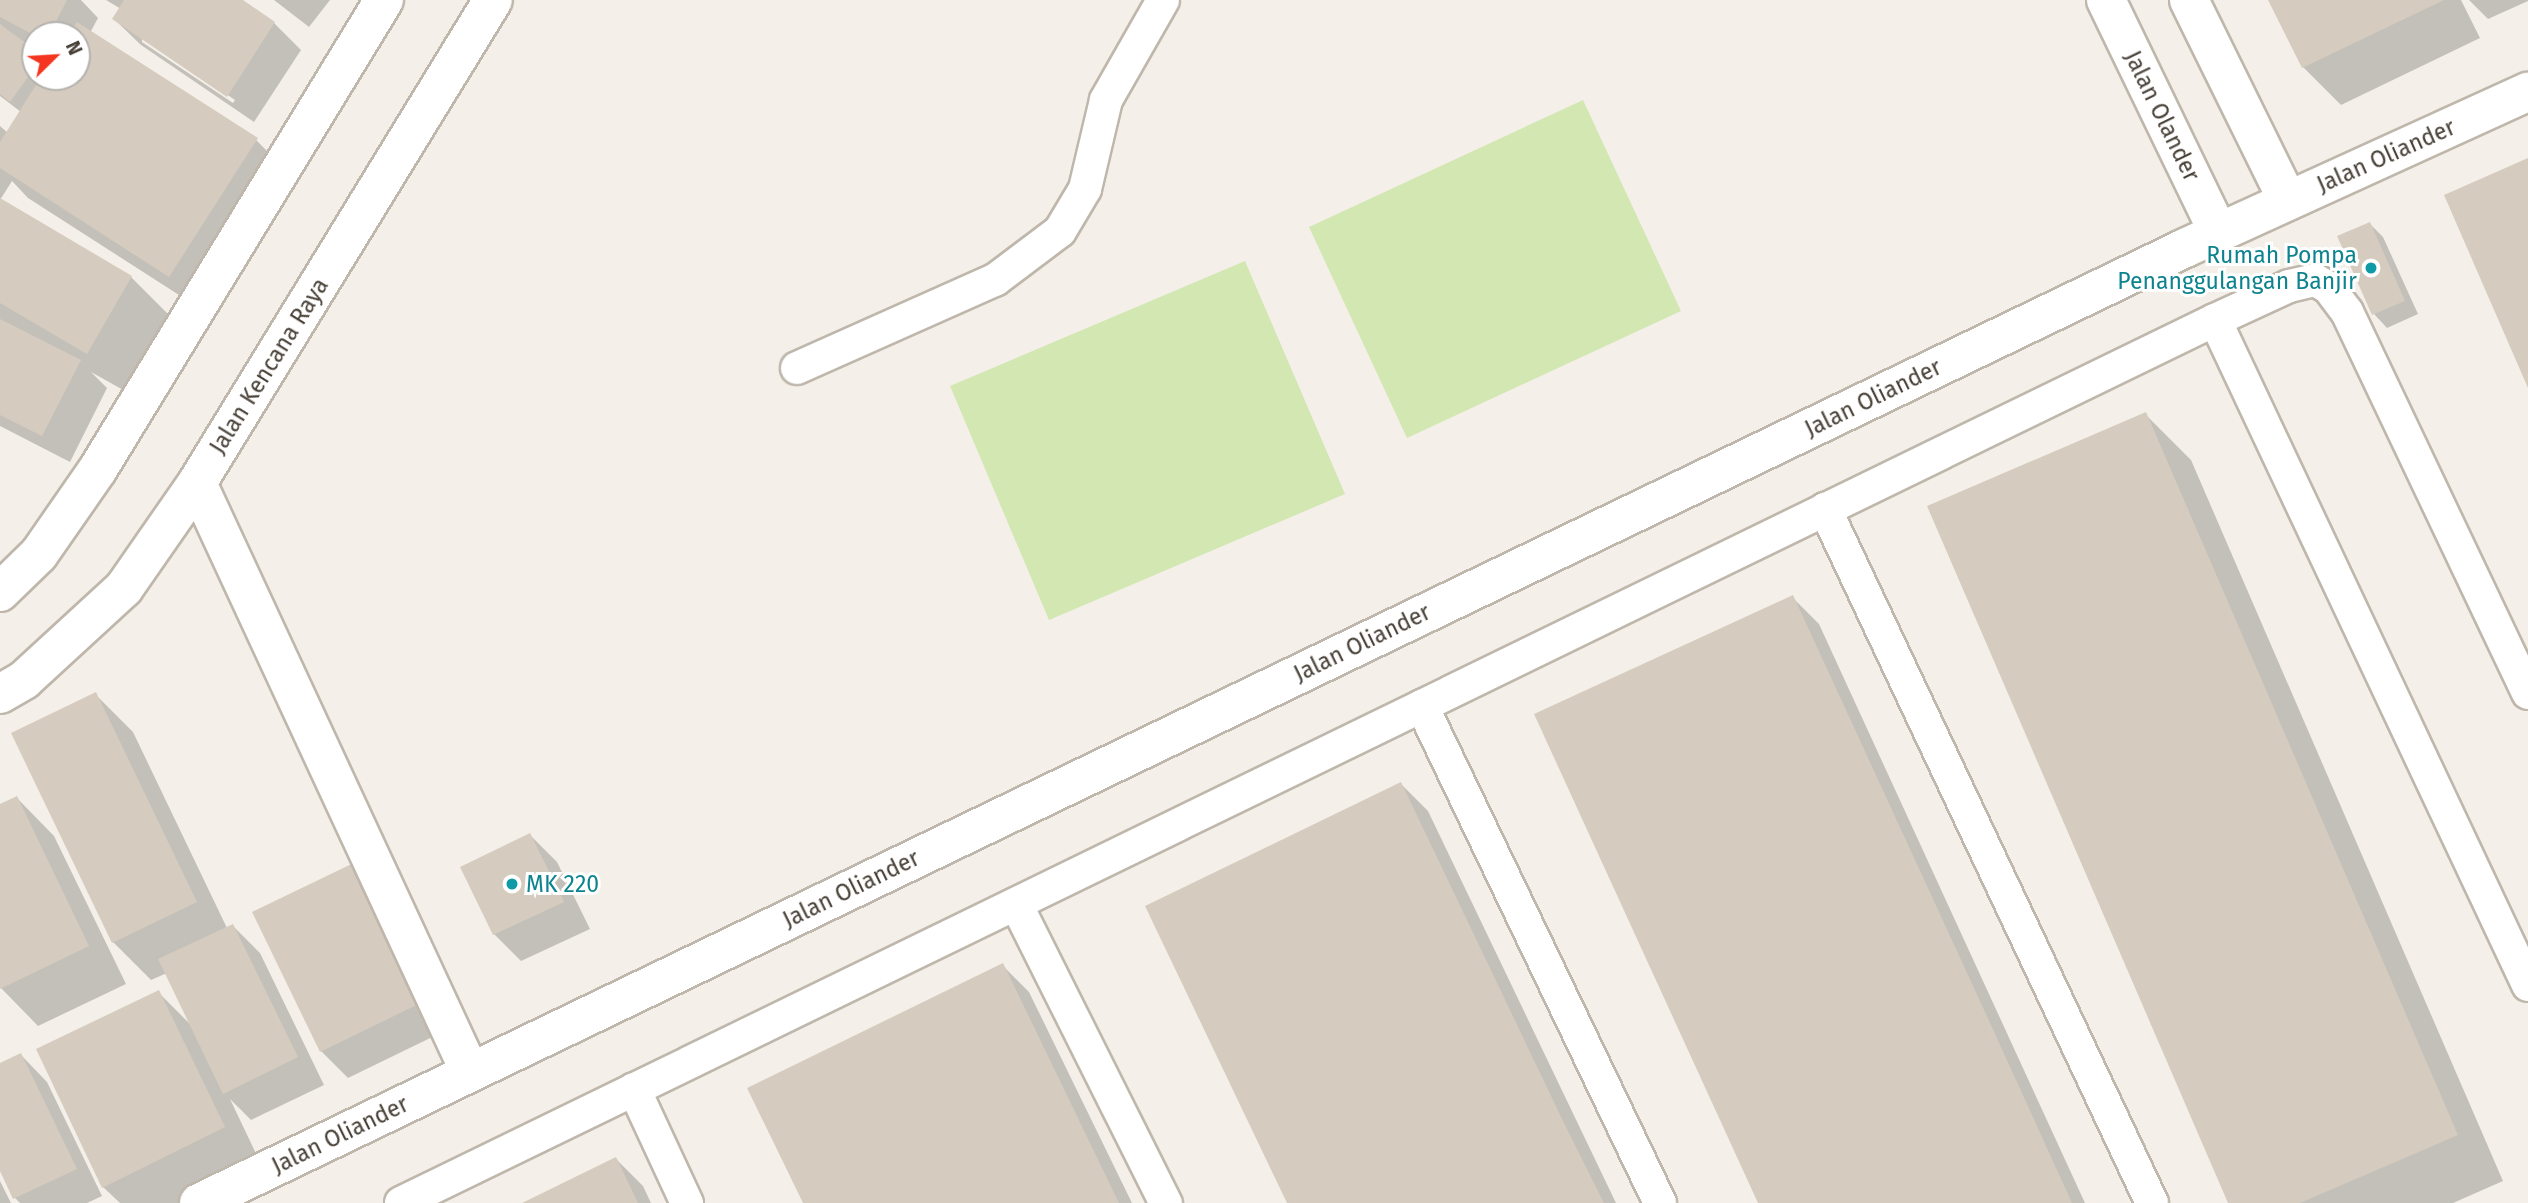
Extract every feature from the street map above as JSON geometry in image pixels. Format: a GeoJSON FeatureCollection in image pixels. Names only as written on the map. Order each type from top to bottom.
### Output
{"type":"FeatureCollection","features":[{"type":"Feature","properties":{"kind":"street"},"geometry":{"type":"LineString","coordinates":[[0,592],[39,554],[99,469],[384,0]]}},
{"type":"Feature","properties":{"kind":"street","name":"Jalan Kencana Raya"},"geometry":{"type":"LineString","coordinates":[[0,694],[24,680],[124,588],[197,484],[493,0]]}},
{"type":"Feature","properties":{"kind":"street","name":"Jalan Olander"},"geometry":{"type":"LineString","coordinates":[[2106,0],[2218,232]]}},
{"type":"Feature","properties":{"kind":"street"},"geometry":{"type":"LineString","coordinates":[[2189,0],[2288,201]]}},
{"type":"Feature","properties":{"kind":"street","name":"Jalan Oliander"},"geometry":{"type":"LineString","coordinates":[[199,1203],[2218,232],[2528,92]]}},
{"type":"Feature","properties":{"kind":"street"},"geometry":{"type":"LineString","coordinates":[[197,484],[470,1072]]}},
{"type":"Feature","properties":{"kind":"lane"},"geometry":{"type":"LineString","coordinates":[[797,368],[995,280],[1060,231],[1085,189],[1106,100],[1163,0]]}},
{"type":"Feature","properties":{"kind":"lane"},"geometry":{"type":"LineString","coordinates":[[401,1203],[2215,320],[2289,286],[2315,279],[2329,288],[2347,312],[2528,693]]}},
{"type":"Feature","properties":{"kind":"lane"},"geometry":{"type":"LineString","coordinates":[[2215,320],[2528,985]]}},
{"type":"Feature","properties":{"kind":"lane"},"geometry":{"type":"LineString","coordinates":[[1825,509],[2152,1203]]}},
{"type":"Feature","properties":{"kind":"lane"},"geometry":{"type":"LineString","coordinates":[[1422,706],[1660,1203]]}},
{"type":"Feature","properties":{"kind":"lane"},"geometry":{"type":"LineString","coordinates":[[1016,904],[1166,1203]]}},
{"type":"Feature","properties":{"kind":"lane"},"geometry":{"type":"LineString","coordinates":[[634,1089],[687,1203]]}},
{"type":"Feature","properties":{"kind":"green space"},"geometry":{"type":"Polygon","coordinates":[[[1583,100],[1681,311],[1407,438],[1309,227],[1583,100]]]}},
{"type":"Feature","properties":{"kind":"green space"},"geometry":{"type":"Polygon","coordinates":[[[1245,261],[1345,494],[1049,620],[950,386],[1245,261]]]}},
{"type":"Feature","properties":{"kind":"building"},"geometry":{"type":"Polygon","coordinates":[[[0,0],[67,0],[56,21],[21,21],[21,28],[0,17],[0,0]]]}},
{"type":"Feature","properties":{"kind":"building"},"geometry":{"type":"Polygon","coordinates":[[[124,0],[243,0],[275,22],[227,97],[112,19],[124,0]]]}},
{"type":"Feature","properties":{"kind":"building"},"geometry":{"type":"Polygon","coordinates":[[[2268,0],[2444,0],[2302,68],[2268,0]]]}},
{"type":"Feature","properties":{"kind":"building"},"geometry":{"type":"Polygon","coordinates":[[[0,24],[21,40],[21,87],[10,102],[0,94],[0,24]]]}},
{"type":"Feature","properties":{"kind":"building"},"geometry":{"type":"Polygon","coordinates":[[[91,31],[258,138],[169,277],[0,168],[0,142],[32,91],[91,91],[91,31]]]}},
{"type":"Feature","properties":{"kind":"building"},"geometry":{"type":"Polygon","coordinates":[[[2528,158],[2528,388],[2444,195],[2528,158]]]}},
{"type":"Feature","properties":{"kind":"building"},"geometry":{"type":"Polygon","coordinates":[[[0,198],[132,276],[87,354],[0,303],[0,198]]]}},
{"type":"Feature","properties":{"kind":"building","name":"Rumah Pompa Penanggulangan Banjir"},"geometry":{"type":"Polygon","coordinates":[[[2370,222],[2405,301],[2372,315],[2337,236],[2370,222]]]}},
{"type":"Feature","properties":{"kind":"building"},"geometry":{"type":"Polygon","coordinates":[[[0,319],[81,360],[42,436],[0,415],[0,319]]]}},
{"type":"Feature","properties":{"kind":"building"},"geometry":{"type":"Polygon","coordinates":[[[2146,412],[2458,1135],[2300,1203],[2228,1203],[1927,506],[2146,412]]]}},
{"type":"Feature","properties":{"kind":"building"},"geometry":{"type":"Polygon","coordinates":[[[1793,595],[2072,1203],[1758,1203],[1534,714],[1793,595]]]}},
{"type":"Feature","properties":{"kind":"building"},"geometry":{"type":"Polygon","coordinates":[[[96,692],[197,902],[112,943],[11,733],[96,692]]]}},
{"type":"Feature","properties":{"kind":"building"},"geometry":{"type":"Polygon","coordinates":[[[1401,782],[1604,1203],[1287,1203],[1145,906],[1401,782]]]}},
{"type":"Feature","properties":{"kind":"building"},"geometry":{"type":"Polygon","coordinates":[[[17,796],[89,946],[0,989],[0,804],[17,796]]]}},
{"type":"Feature","properties":{"kind":"building","name":"MK 220"},"geometry":{"type":"Polygon","coordinates":[[[530,833],[564,902],[493,935],[460,867],[530,833]]]}},
{"type":"Feature","properties":{"kind":"building"},"geometry":{"type":"Polygon","coordinates":[[[364,858],[431,998],[320,1052],[252,912],[364,858]]]}},
{"type":"Feature","properties":{"kind":"building"},"geometry":{"type":"Polygon","coordinates":[[[233,924],[298,1057],[223,1094],[158,959],[233,924]]]}},
{"type":"Feature","properties":{"kind":"building"},"geometry":{"type":"Polygon","coordinates":[[[1003,963],[1119,1203],[803,1203],[747,1088],[1003,963]]]}},
{"type":"Feature","properties":{"kind":"building"},"geometry":{"type":"Polygon","coordinates":[[[159,990],[225,1127],[102,1188],[36,1049],[159,990]]]}},
{"type":"Feature","properties":{"kind":"building"},"geometry":{"type":"Polygon","coordinates":[[[21,1053],[77,1169],[13,1199],[0,1171],[0,1063],[21,1053]]]}},
{"type":"Feature","properties":{"kind":"building"},"geometry":{"type":"Polygon","coordinates":[[[616,1157],[638,1203],[522,1203],[616,1157]]]}},
{"type":"Feature","properties":{"kind":"place","name":"Rumah Pompa Penanggulangan Banjir"},"geometry":{"type":"Point","coordinates":[2371,268]}},
{"type":"Feature","properties":{"kind":"place","name":"MK 220"},"geometry":{"type":"Point","coordinates":[512,884]}}]}
